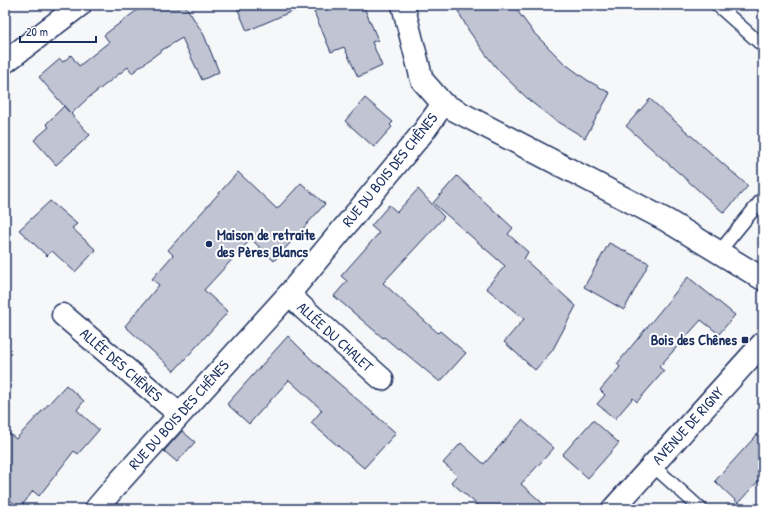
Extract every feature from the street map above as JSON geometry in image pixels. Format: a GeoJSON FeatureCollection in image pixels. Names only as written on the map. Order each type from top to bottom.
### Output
{"type":"FeatureCollection","features":[{"type":"Feature","properties":{"kind":"street"},"geometry":{"type":"LineString","coordinates":[[5,62],[80,5]]}},
{"type":"Feature","properties":{"kind":"street"},"geometry":{"type":"LineString","coordinates":[[403,5],[422,80],[443,104]]}},
{"type":"Feature","properties":{"kind":"street","name":"RUE DU BOIS DES CHÊNES"},"geometry":{"type":"LineString","coordinates":[[96,509],[97,506],[179,414],[289,294],[424,131],[443,104],[666,220],[763,279]]}},
{"type":"Feature","properties":{"kind":"street","name":"ALLÉE DU CHALET"},"geometry":{"type":"LineString","coordinates":[[289,294],[382,379]]}},
{"type":"Feature","properties":{"kind":"street","name":"ALLÉE DES CHÊNES"},"geometry":{"type":"LineString","coordinates":[[63,315],[179,414]]}},
{"type":"Feature","properties":{"kind":"street","name":"AVENUE DE RIGNY"},"geometry":{"type":"LineString","coordinates":[[613,509],[763,343]]}},
{"type":"Feature","properties":{"kind":"lane"},"geometry":{"type":"LineString","coordinates":[[717,5],[763,46]]}},
{"type":"Feature","properties":{"kind":"lane"},"geometry":{"type":"LineString","coordinates":[[719,252],[763,198]]}},
{"type":"Feature","properties":{"kind":"lane"},"geometry":{"type":"LineString","coordinates":[[652,465],[701,509]]}},
{"type":"Feature","properties":{"kind":"building"},"geometry":{"type":"Polygon","coordinates":[[[144,5],[185,5],[204,35],[219,72],[202,80],[182,38],[162,50],[132,73],[128,67],[87,99],[71,114],[90,135],[56,165],[34,140],[49,127],[46,124],[64,106],[39,77],[60,59],[63,62],[71,55],[79,66],[109,42],[104,35],[144,5]]]}},
{"type":"Feature","properties":{"kind":"building"},"geometry":{"type":"Polygon","coordinates":[[[236,5],[306,5],[247,31],[236,5]]]}},
{"type":"Feature","properties":{"kind":"building"},"geometry":{"type":"Polygon","coordinates":[[[311,5],[363,5],[378,40],[372,42],[382,66],[358,77],[344,47],[331,52],[311,5]]]}},
{"type":"Feature","properties":{"kind":"building"},"geometry":{"type":"Polygon","coordinates":[[[469,5],[513,5],[534,33],[564,63],[587,80],[610,93],[585,138],[552,118],[530,101],[500,72],[469,31],[458,11],[469,5]]]}},
{"type":"Feature","properties":{"kind":"building"},"geometry":{"type":"Polygon","coordinates":[[[365,98],[393,122],[390,125],[392,127],[374,147],[345,121],[365,98]]]}},
{"type":"Feature","properties":{"kind":"building"},"geometry":{"type":"Polygon","coordinates":[[[650,99],[748,186],[724,213],[626,126],[650,99]]]}},
{"type":"Feature","properties":{"kind":"building","name":"Maison de retraite des Pères Blancs"},"geometry":{"type":"Polygon","coordinates":[[[238,172],[277,209],[301,183],[325,204],[274,261],[251,239],[204,290],[228,312],[174,371],[125,326],[159,285],[152,279],[173,255],[168,250],[238,172]]]}},
{"type":"Feature","properties":{"kind":"building"},"geometry":{"type":"Polygon","coordinates":[[[457,176],[513,228],[508,234],[528,252],[524,259],[576,306],[552,351],[535,370],[504,342],[524,319],[486,288],[505,266],[433,203],[457,176]]]}},
{"type":"Feature","properties":{"kind":"building"},"geometry":{"type":"Polygon","coordinates":[[[418,189],[444,217],[383,283],[438,333],[440,331],[466,353],[440,382],[399,348],[398,349],[384,337],[383,338],[334,296],[347,281],[341,276],[379,233],[371,226],[389,205],[397,212],[418,189]]]}},
{"type":"Feature","properties":{"kind":"building"},"geometry":{"type":"Polygon","coordinates":[[[50,201],[77,224],[72,228],[96,250],[75,272],[52,251],[47,256],[19,230],[50,201]]]}},
{"type":"Feature","properties":{"kind":"building"},"geometry":{"type":"Polygon","coordinates":[[[609,243],[649,263],[624,310],[584,287],[609,243]]]}},
{"type":"Feature","properties":{"kind":"building"},"geometry":{"type":"Polygon","coordinates":[[[688,277],[735,315],[719,334],[701,320],[659,367],[664,371],[637,402],[633,398],[615,419],[597,404],[605,395],[600,390],[620,367],[617,364],[688,277]]]}},
{"type":"Feature","properties":{"kind":"building"},"geometry":{"type":"Polygon","coordinates":[[[288,336],[312,360],[396,433],[364,468],[311,423],[322,410],[289,380],[249,424],[227,404],[288,336]]]}},
{"type":"Feature","properties":{"kind":"building"},"geometry":{"type":"Polygon","coordinates":[[[66,385],[84,401],[77,410],[99,430],[78,454],[74,451],[39,496],[33,491],[20,508],[5,496],[5,430],[16,439],[66,385]]]}},
{"type":"Feature","properties":{"kind":"building"},"geometry":{"type":"Polygon","coordinates":[[[522,420],[554,448],[521,484],[549,509],[482,509],[451,482],[457,475],[443,463],[461,443],[484,464],[522,420]]]}},
{"type":"Feature","properties":{"kind":"building"},"geometry":{"type":"Polygon","coordinates":[[[593,420],[619,443],[588,478],[562,455],[593,420]]]}},
{"type":"Feature","properties":{"kind":"building"},"geometry":{"type":"Polygon","coordinates":[[[763,428],[763,476],[738,503],[715,481],[763,428]]]}},
{"type":"Feature","properties":{"kind":"building"},"geometry":{"type":"Polygon","coordinates":[[[182,431],[195,442],[177,462],[164,451],[182,431]]]}},
{"type":"Feature","properties":{"kind":"place","name":"Maison de retraite des Pères Blancs"},"geometry":{"type":"Point","coordinates":[209,244]}},
{"type":"Feature","properties":{"kind":"place","name":"Bois des Chênes"},"geometry":{"type":"Point","coordinates":[745,340]}}]}
